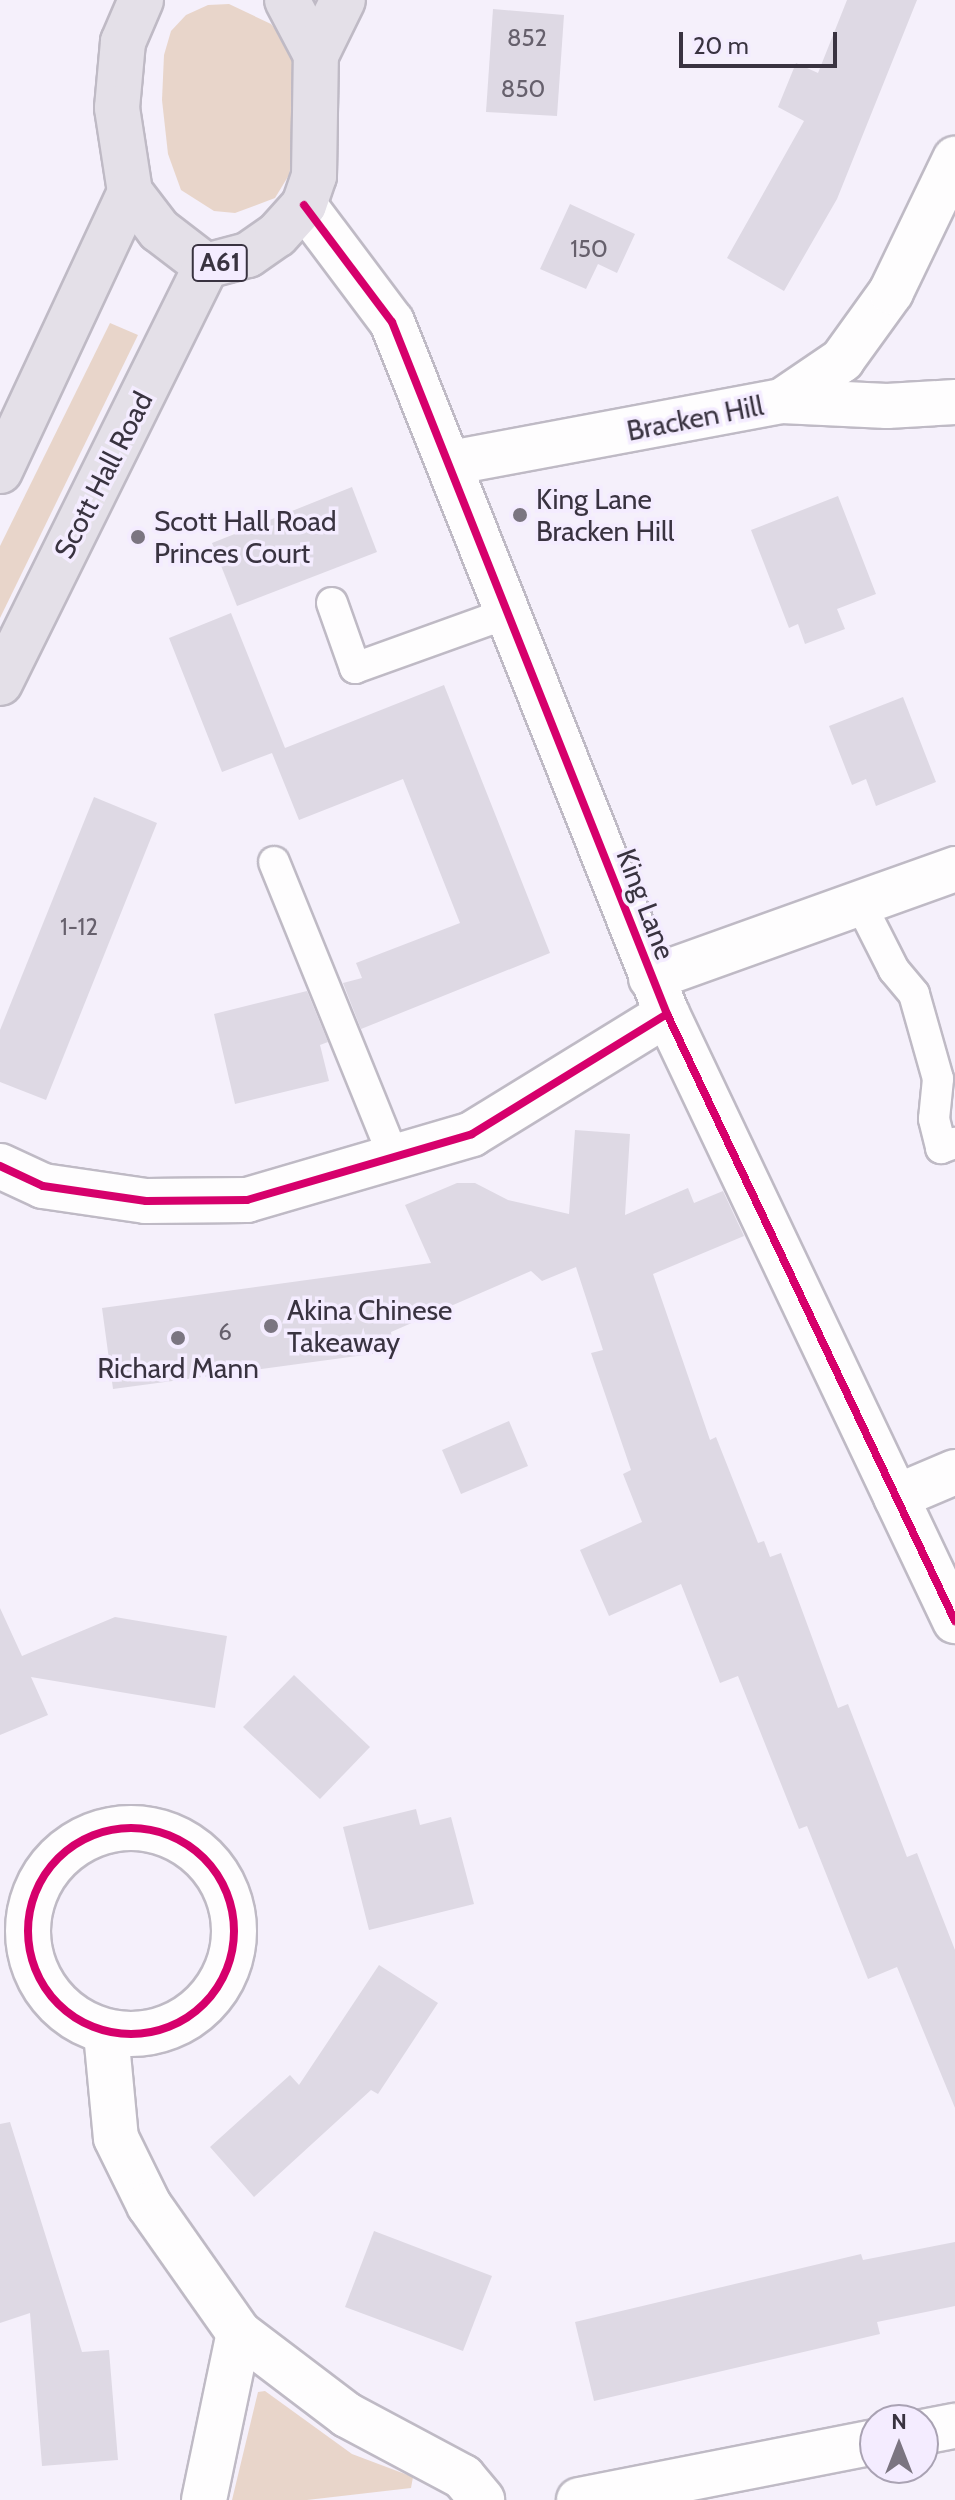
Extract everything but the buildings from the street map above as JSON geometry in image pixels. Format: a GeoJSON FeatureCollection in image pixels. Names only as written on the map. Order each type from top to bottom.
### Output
{"type":"FeatureCollection","features":[{"type":"Feature","properties":{"kind":"highway","name":"A61"},"geometry":{"type":"LineString","coordinates":[[141,0],[123,42],[117,108],[130,192],[159,230],[206,266],[248,255],[277,235],[304,205],[319,144],[316,55],[287,0]]}},
{"type":"Feature","properties":{"kind":"highway","name":"A61"},"geometry":{"type":"LineString","coordinates":[[316,55],[343,0]]}},
{"type":"Feature","properties":{"kind":"highway"},"geometry":{"type":"LineString","coordinates":[[0,471],[130,192]]}},
{"type":"Feature","properties":{"kind":"highway","name":"Scott Hall Road"},"geometry":{"type":"LineString","coordinates":[[0,683],[206,266]]}},
{"type":"Feature","properties":{"kind":"street","name":"Bracken Hill"},"geometry":{"type":"LineString","coordinates":[[450,463],[782,401],[842,360],[883,303],[955,159]]}},
{"type":"Feature","properties":{"kind":"street","name":"King Lane"},"geometry":{"type":"LineString","coordinates":[[304,205],[392,322],[659,996],[955,1621]]}},
{"type":"Feature","properties":{"kind":"street"},"geometry":{"type":"LineString","coordinates":[[782,401],[887,406],[955,402]]}},
{"type":"Feature","properties":{"kind":"street"},"geometry":{"type":"LineString","coordinates":[[0,1166],[43,1186],[131,1199],[247,1200],[472,1134],[659,996],[860,903],[955,869]]}},
{"type":"Feature","properties":{"kind":"street"},"geometry":{"type":"LineString","coordinates":[[896,1497],[955,1472]]}},
{"type":"Feature","properties":{"kind":"street"},"geometry":{"type":"LineString","coordinates":[[126,1827],[162,1832],[189,1844],[215,1869],[232,1904],[235,1941],[220,1987],[195,2013],[143,2035],[106,2033],[60,2009],[38,1980],[26,1935],[31,1900],[51,1864],[79,1841],[126,1827]]}},
{"type":"Feature","properties":{"kind":"street"},"geometry":{"type":"LineString","coordinates":[[106,2033],[116,2138],[149,2205],[239,2333],[347,2415],[463,2477],[482,2500]]}},
{"type":"Feature","properties":{"kind":"street"},"geometry":{"type":"LineString","coordinates":[[204,2500],[239,2333]]}},
{"type":"Feature","properties":{"kind":"street"},"geometry":{"type":"LineString","coordinates":[[579,2500],[859,2445]]}},
{"type":"Feature","properties":{"kind":"lane"},"geometry":{"type":"LineString","coordinates":[[332,603],[355,668],[508,613]]}},
{"type":"Feature","properties":{"kind":"lane"},"geometry":{"type":"LineString","coordinates":[[274,862],[394,1157]]}},
{"type":"Feature","properties":{"kind":"lane"},"geometry":{"type":"LineString","coordinates":[[860,903],[894,970],[914,994],[938,1079],[934,1119],[941,1148],[955,1143]]}},
{"type":"Feature","properties":{"kind":"shaded area"},"geometry":{"type":"Polygon","coordinates":[[[229,4],[271,24],[287,43],[296,66],[296,137],[289,175],[275,198],[235,213],[214,211],[181,190],[168,154],[162,100],[164,55],[171,31],[186,15],[208,5],[229,4]]]}},
{"type":"Feature","properties":{"kind":"shaded area"},"geometry":{"type":"Polygon","coordinates":[[[110,323],[138,335],[0,618],[0,546],[110,323]]]}},
{"type":"Feature","properties":{"kind":"shaded area"},"geometry":{"type":"Polygon","coordinates":[[[265,2391],[352,2454],[413,2477],[411,2488],[307,2500],[232,2500],[258,2392],[265,2391]]]}},
{"type":"Feature","properties":{"kind":"cycle path"},"geometry":{"type":"LineString","coordinates":[[304,205],[392,322],[667,1014],[955,1621]]}},
{"type":"Feature","properties":{"kind":"cycle path"},"geometry":{"type":"LineString","coordinates":[[0,1166],[43,1186],[146,1201],[247,1200],[472,1134],[667,1014]]}},
{"type":"Feature","properties":{"kind":"cycle path"},"geometry":{"type":"LineString","coordinates":[[131,1828],[170,1836],[204,1858],[226,1892],[234,1931],[226,1970],[204,2004],[170,2026],[131,2034],[92,2026],[58,2004],[36,1970],[28,1931],[36,1892],[58,1858],[92,1836],[131,1828]]}},
{"type":"Feature","properties":{"kind":"place","name":"King Lane Bracken Hill"},"geometry":{"type":"Point","coordinates":[520,515]}},
{"type":"Feature","properties":{"kind":"place","name":"Scott Hall Road Princes Court"},"geometry":{"type":"Point","coordinates":[138,537]}},
{"type":"Feature","properties":{"kind":"place","name":"Akina Chinese Takeaway"},"geometry":{"type":"Point","coordinates":[271,1326]}},
{"type":"Feature","properties":{"kind":"place","name":"Richard Mann"},"geometry":{"type":"Point","coordinates":[178,1338]}}]}
